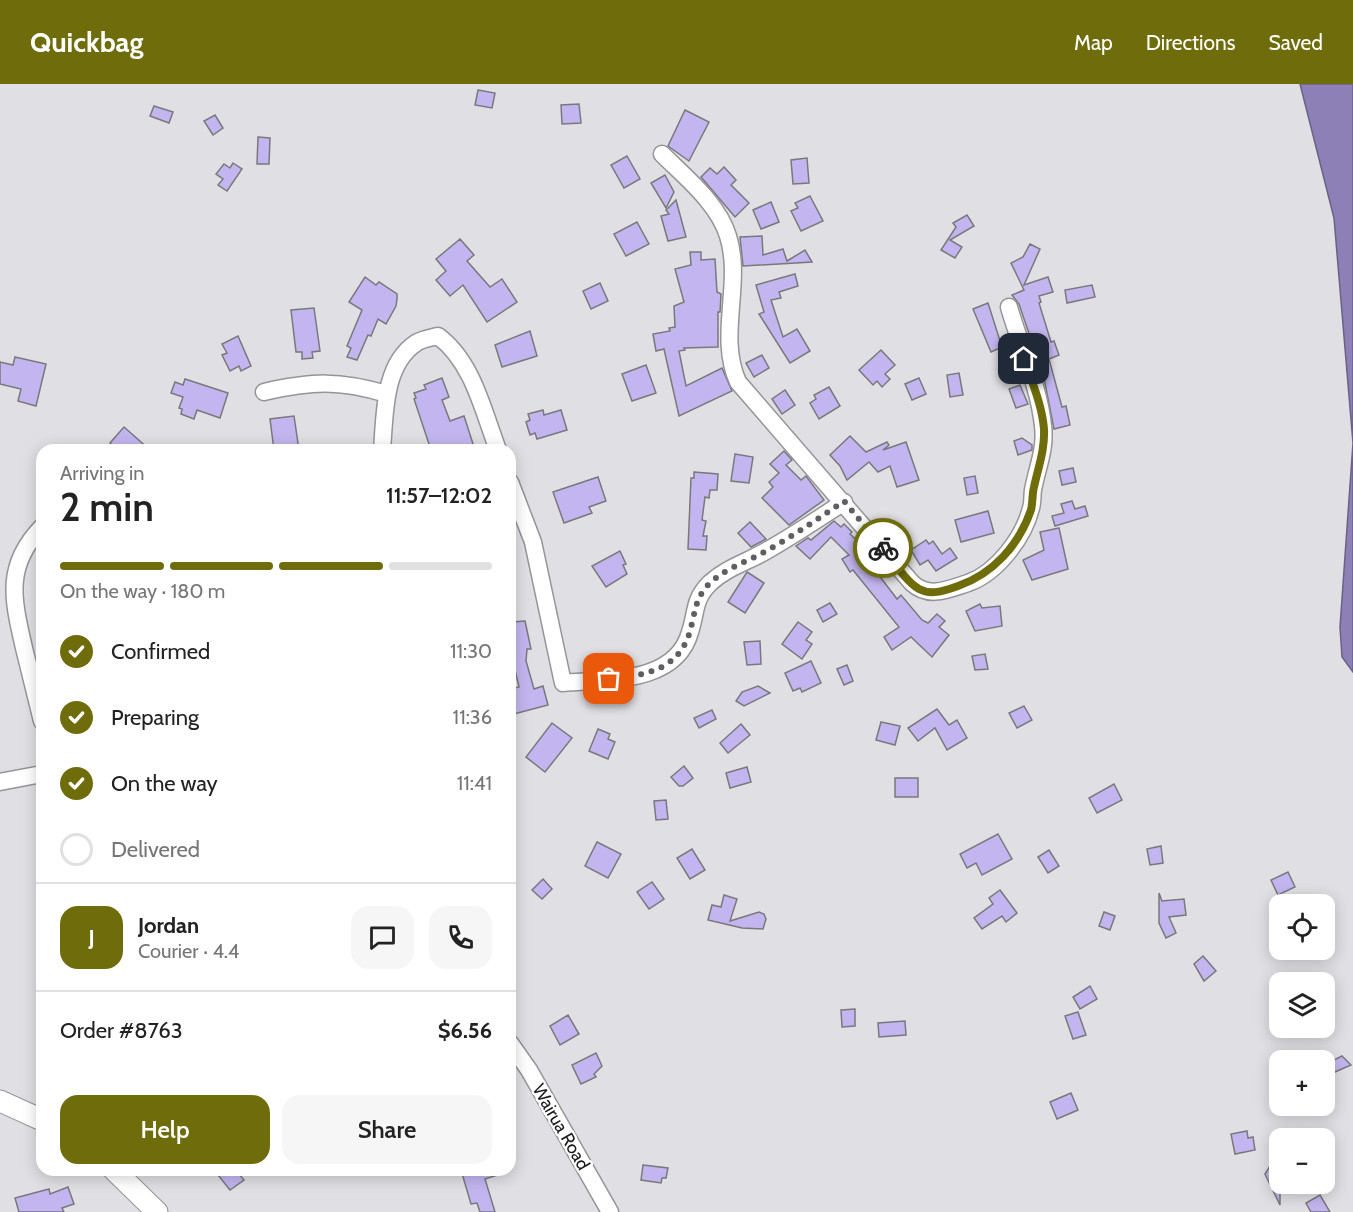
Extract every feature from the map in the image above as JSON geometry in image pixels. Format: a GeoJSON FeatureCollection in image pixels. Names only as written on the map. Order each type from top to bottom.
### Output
{"type":"FeatureCollection","features":[{"type":"Feature","properties":{"kind":"main road"},"geometry":{"type":"LineString","coordinates":[[0,1101],[36,1117]]}},
{"type":"Feature","properties":{"kind":"main road"},"geometry":{"type":"LineString","coordinates":[[120,1176],[157,1212]]}},
{"type":"Feature","properties":{"kind":"street"},"geometry":{"type":"LineString","coordinates":[[662,154],[716,210],[728,236],[731,282],[729,335],[731,364],[738,382],[844,501],[912,583],[928,592],[943,591],[975,580],[995,565],[1012,547],[1032,507],[1033,489],[1043,453],[1044,429],[1039,402],[1009,307]]}},
{"type":"Feature","properties":{"kind":"street"},"geometry":{"type":"LineString","coordinates":[[383,444],[387,394],[399,360],[417,342],[438,336],[451,345],[464,363],[496,444]]}},
{"type":"Feature","properties":{"kind":"street"},"geometry":{"type":"LineString","coordinates":[[264,392],[335,382],[354,384],[387,394]]}},
{"type":"Feature","properties":{"kind":"street"},"geometry":{"type":"LineString","coordinates":[[516,498],[533,542],[563,683],[635,676],[675,660],[684,649],[691,632],[696,598],[710,583],[724,572],[779,544],[844,501]]}},
{"type":"Feature","properties":{"kind":"street"},"geometry":{"type":"LineString","coordinates":[[36,534],[26,546],[16,571],[13,602],[36,696]]}},
{"type":"Feature","properties":{"kind":"street"},"geometry":{"type":"LineString","coordinates":[[0,782],[36,775]]}},
{"type":"Feature","properties":{"kind":"street","name":"Wairua Road"},"geometry":{"type":"LineString","coordinates":[[516,1052],[529,1070],[610,1212]]}},
{"type":"Feature","properties":{"kind":"shaded area"},"geometry":{"type":"Polygon","coordinates":[[[1300,84],[1353,84],[1353,443],[1334,218],[1300,84]]]}},
{"type":"Feature","properties":{"kind":"shaded area"},"geometry":{"type":"Polygon","coordinates":[[[1353,443],[1353,672],[1342,657],[1340,627],[1353,443]]]}},
{"type":"Feature","properties":{"kind":"building"},"geometry":{"type":"Polygon","coordinates":[[[478,90],[495,93],[492,108],[475,105],[478,90]]]}},
{"type":"Feature","properties":{"kind":"building"},"geometry":{"type":"Polygon","coordinates":[[[579,104],[581,123],[562,124],[561,105],[579,104]]]}},
{"type":"Feature","properties":{"kind":"building"},"geometry":{"type":"Polygon","coordinates":[[[154,106],[173,112],[169,123],[150,116],[154,106]]]}},
{"type":"Feature","properties":{"kind":"building"},"geometry":{"type":"Polygon","coordinates":[[[685,110],[709,122],[689,161],[668,146],[685,110]]]}},
{"type":"Feature","properties":{"kind":"building"},"geometry":{"type":"Polygon","coordinates":[[[215,115],[223,128],[213,135],[204,121],[215,115]]]}},
{"type":"Feature","properties":{"kind":"building"},"geometry":{"type":"Polygon","coordinates":[[[258,137],[270,138],[269,164],[257,164],[258,137]]]}},
{"type":"Feature","properties":{"kind":"building"},"geometry":{"type":"Polygon","coordinates":[[[627,156],[640,179],[624,188],[611,165],[627,156]]]}},
{"type":"Feature","properties":{"kind":"building"},"geometry":{"type":"Polygon","coordinates":[[[807,158],[809,183],[793,184],[791,160],[807,158]]]}},
{"type":"Feature","properties":{"kind":"building"},"geometry":{"type":"Polygon","coordinates":[[[233,163],[242,169],[227,191],[218,185],[223,179],[216,174],[224,164],[230,168],[233,163]]]}},
{"type":"Feature","properties":{"kind":"building"},"geometry":{"type":"Polygon","coordinates":[[[724,167],[736,180],[731,185],[749,203],[735,217],[701,177],[710,168],[717,174],[724,167]]]}},
{"type":"Feature","properties":{"kind":"building"},"geometry":{"type":"Polygon","coordinates":[[[665,175],[674,192],[666,208],[651,183],[665,175]]]}},
{"type":"Feature","properties":{"kind":"building"},"geometry":{"type":"Polygon","coordinates":[[[810,196],[823,221],[801,231],[791,211],[798,208],[795,203],[810,196]]]}},
{"type":"Feature","properties":{"kind":"building"},"geometry":{"type":"Polygon","coordinates":[[[676,200],[686,237],[668,241],[661,216],[669,214],[666,210],[676,200]]]}},
{"type":"Feature","properties":{"kind":"building"},"geometry":{"type":"Polygon","coordinates":[[[771,202],[779,222],[761,229],[753,210],[771,202]]]}},
{"type":"Feature","properties":{"kind":"building"},"geometry":{"type":"Polygon","coordinates":[[[967,215],[974,226],[950,240],[962,247],[955,258],[941,250],[956,227],[953,223],[967,215]]]}},
{"type":"Feature","properties":{"kind":"building"},"geometry":{"type":"Polygon","coordinates":[[[637,222],[649,244],[626,256],[614,234],[637,222]]]}},
{"type":"Feature","properties":{"kind":"building"},"geometry":{"type":"Polygon","coordinates":[[[762,236],[763,255],[783,249],[787,261],[805,250],[812,262],[743,266],[740,237],[762,236]]]}},
{"type":"Feature","properties":{"kind":"building"},"geometry":{"type":"Polygon","coordinates":[[[460,239],[474,255],[467,261],[490,287],[502,279],[517,302],[487,322],[463,285],[450,296],[436,280],[446,271],[436,259],[460,239]]]}},
{"type":"Feature","properties":{"kind":"building"},"geometry":{"type":"Polygon","coordinates":[[[1030,244],[1040,249],[1024,285],[1048,277],[1053,292],[1039,296],[1041,302],[1039,303],[1051,342],[1054,341],[1059,355],[1049,359],[1062,407],[1066,406],[1070,425],[1054,429],[1044,378],[1019,304],[1012,295],[1024,290],[1011,263],[1023,257],[1030,244]]]}},
{"type":"Feature","properties":{"kind":"building"},"geometry":{"type":"Polygon","coordinates":[[[690,252],[701,252],[701,260],[715,259],[717,292],[721,294],[720,312],[718,312],[718,347],[684,348],[685,350],[679,351],[686,386],[722,368],[732,391],[679,416],[664,349],[656,351],[653,334],[670,331],[669,328],[675,327],[674,306],[684,302],[675,269],[691,265],[690,252]]]}},
{"type":"Feature","properties":{"kind":"building"},"geometry":{"type":"Polygon","coordinates":[[[795,274],[798,286],[779,292],[781,298],[771,300],[783,337],[797,329],[810,351],[790,363],[759,314],[764,312],[756,285],[795,274]]]}},
{"type":"Feature","properties":{"kind":"building"},"geometry":{"type":"Polygon","coordinates":[[[365,277],[376,285],[379,282],[397,294],[397,299],[396,306],[386,324],[378,319],[357,360],[347,357],[351,348],[347,346],[362,310],[349,302],[365,277]]]}},
{"type":"Feature","properties":{"kind":"building"},"geometry":{"type":"Polygon","coordinates":[[[600,283],[608,301],[591,309],[583,291],[600,283]]]}},
{"type":"Feature","properties":{"kind":"building"},"geometry":{"type":"Polygon","coordinates":[[[1092,285],[1095,297],[1067,303],[1065,290],[1092,285]]]}},
{"type":"Feature","properties":{"kind":"building"},"geometry":{"type":"Polygon","coordinates":[[[988,303],[1002,347],[991,352],[973,309],[988,303]]]}},
{"type":"Feature","properties":{"kind":"building"},"geometry":{"type":"Polygon","coordinates":[[[314,308],[320,351],[312,352],[313,358],[302,359],[302,352],[296,352],[291,310],[314,308]]]}},
{"type":"Feature","properties":{"kind":"building"},"geometry":{"type":"Polygon","coordinates":[[[530,331],[537,356],[502,367],[495,345],[530,331]]]}},
{"type":"Feature","properties":{"kind":"building"},"geometry":{"type":"Polygon","coordinates":[[[238,336],[251,366],[241,371],[239,366],[230,371],[222,355],[227,353],[222,344],[238,336]]]}},
{"type":"Feature","properties":{"kind":"building"},"geometry":{"type":"Polygon","coordinates":[[[881,350],[895,365],[885,374],[890,379],[882,387],[877,381],[873,385],[859,370],[881,350]]]}},
{"type":"Feature","properties":{"kind":"building"},"geometry":{"type":"Polygon","coordinates":[[[762,355],[769,368],[754,377],[746,363],[762,355]]]}},
{"type":"Feature","properties":{"kind":"building"},"geometry":{"type":"Polygon","coordinates":[[[15,357],[46,364],[36,406],[18,401],[21,389],[0,384],[0,362],[13,365],[15,357]]]}},
{"type":"Feature","properties":{"kind":"building"},"geometry":{"type":"Polygon","coordinates":[[[646,365],[656,393],[632,401],[622,374],[646,365]]]}},
{"type":"Feature","properties":{"kind":"building"},"geometry":{"type":"Polygon","coordinates":[[[959,373],[963,395],[950,397],[947,375],[959,373]]]}},
{"type":"Feature","properties":{"kind":"building"},"geometry":{"type":"Polygon","coordinates":[[[442,378],[449,397],[442,400],[450,421],[464,416],[473,444],[429,444],[414,399],[416,398],[414,393],[426,389],[424,385],[442,378]]]}},
{"type":"Feature","properties":{"kind":"building"},"geometry":{"type":"Polygon","coordinates":[[[919,378],[926,394],[912,400],[905,384],[919,378]]]}},
{"type":"Feature","properties":{"kind":"building"},"geometry":{"type":"Polygon","coordinates":[[[185,379],[228,393],[220,418],[197,410],[194,419],[181,414],[182,409],[179,408],[183,397],[171,393],[175,382],[183,385],[185,379]]]}},
{"type":"Feature","properties":{"kind":"building"},"geometry":{"type":"Polygon","coordinates":[[[1020,385],[1028,404],[1016,408],[1009,389],[1020,385]]]}},
{"type":"Feature","properties":{"kind":"building"},"geometry":{"type":"Polygon","coordinates":[[[829,387],[840,406],[819,419],[810,403],[816,399],[814,395],[829,387]]]}},
{"type":"Feature","properties":{"kind":"building"},"geometry":{"type":"Polygon","coordinates":[[[785,390],[795,405],[782,414],[772,399],[785,390]]]}},
{"type":"Feature","properties":{"kind":"building"},"geometry":{"type":"Polygon","coordinates":[[[543,410],[544,415],[561,410],[567,430],[537,439],[535,433],[530,435],[526,422],[530,420],[528,414],[543,410]]]}},
{"type":"Feature","properties":{"kind":"building"},"geometry":{"type":"Polygon","coordinates":[[[294,416],[298,444],[273,444],[270,419],[294,416]]]}},
{"type":"Feature","properties":{"kind":"building"},"geometry":{"type":"Polygon","coordinates":[[[124,427],[143,444],[111,444],[124,427]]]}},
{"type":"Feature","properties":{"kind":"building"},"geometry":{"type":"Polygon","coordinates":[[[850,436],[866,452],[887,442],[889,445],[883,450],[906,442],[919,480],[897,487],[890,466],[878,472],[869,462],[847,480],[840,466],[830,455],[850,436]]]}},
{"type":"Feature","properties":{"kind":"building"},"geometry":{"type":"Polygon","coordinates":[[[1022,438],[1032,445],[1032,450],[1018,455],[1014,441],[1022,438]]]}},
{"type":"Feature","properties":{"kind":"building"},"geometry":{"type":"Polygon","coordinates":[[[784,451],[792,460],[786,465],[801,480],[806,476],[824,500],[789,525],[762,498],[773,487],[769,482],[779,473],[770,464],[784,451]]]}},
{"type":"Feature","properties":{"kind":"building"},"geometry":{"type":"Polygon","coordinates":[[[735,454],[753,457],[749,483],[731,481],[735,454]]]}},
{"type":"Feature","properties":{"kind":"building"},"geometry":{"type":"Polygon","coordinates":[[[1073,468],[1076,482],[1062,485],[1059,471],[1073,468]]]}},
{"type":"Feature","properties":{"kind":"building"},"geometry":{"type":"Polygon","coordinates":[[[694,472],[718,474],[717,490],[710,490],[709,498],[705,497],[702,520],[706,521],[703,536],[707,536],[706,550],[688,549],[691,478],[694,478],[694,472]]]}},
{"type":"Feature","properties":{"kind":"building"},"geometry":{"type":"Polygon","coordinates":[[[975,476],[978,493],[967,495],[964,478],[975,476]]]}},
{"type":"Feature","properties":{"kind":"building"},"geometry":{"type":"Polygon","coordinates":[[[598,477],[606,501],[589,507],[592,513],[564,523],[553,492],[598,477]]]}},
{"type":"Feature","properties":{"kind":"building"},"geometry":{"type":"Polygon","coordinates":[[[1072,501],[1075,509],[1085,506],[1088,516],[1055,526],[1052,516],[1064,513],[1061,504],[1072,501]]]}},
{"type":"Feature","properties":{"kind":"building"},"geometry":{"type":"Polygon","coordinates":[[[988,511],[994,533],[961,542],[955,520],[988,511]]]}},
{"type":"Feature","properties":{"kind":"building"},"geometry":{"type":"Polygon","coordinates":[[[834,521],[841,527],[844,524],[852,532],[850,534],[862,545],[871,560],[868,561],[897,599],[901,595],[922,620],[928,623],[937,614],[945,621],[939,627],[949,635],[932,657],[911,637],[892,650],[884,637],[899,627],[853,570],[850,572],[842,559],[849,555],[831,537],[810,559],[796,546],[808,538],[811,540],[834,521]]]}},
{"type":"Feature","properties":{"kind":"building"},"geometry":{"type":"Polygon","coordinates":[[[750,522],[766,539],[751,547],[738,533],[750,522]]]}},
{"type":"Feature","properties":{"kind":"building"},"geometry":{"type":"Polygon","coordinates":[[[1059,528],[1068,569],[1032,580],[1023,560],[1044,550],[1040,532],[1059,528]]]}},
{"type":"Feature","properties":{"kind":"building"},"geometry":{"type":"Polygon","coordinates":[[[926,540],[929,544],[933,541],[942,554],[950,548],[957,558],[936,571],[928,560],[920,565],[911,550],[926,540]]]}},
{"type":"Feature","properties":{"kind":"building"},"geometry":{"type":"Polygon","coordinates":[[[620,551],[626,564],[623,565],[627,574],[606,587],[592,566],[620,551]]]}},
{"type":"Feature","properties":{"kind":"building"},"geometry":{"type":"Polygon","coordinates":[[[747,572],[764,583],[745,613],[728,602],[747,572]]]}},
{"type":"Feature","properties":{"kind":"building"},"geometry":{"type":"Polygon","coordinates":[[[830,603],[837,614],[823,622],[817,610],[830,603]]]}},
{"type":"Feature","properties":{"kind":"building"},"geometry":{"type":"Polygon","coordinates":[[[980,604],[982,608],[1000,606],[1002,626],[975,631],[966,611],[980,604]]]}},
{"type":"Feature","properties":{"kind":"building"},"geometry":{"type":"Polygon","coordinates":[[[525,621],[531,649],[527,649],[526,661],[534,689],[543,686],[548,705],[516,713],[516,688],[519,687],[516,674],[516,622],[525,621]]]}},
{"type":"Feature","properties":{"kind":"building"},"geometry":{"type":"Polygon","coordinates":[[[798,622],[812,632],[806,640],[812,644],[802,659],[782,644],[798,622]]]}},
{"type":"Feature","properties":{"kind":"building"},"geometry":{"type":"Polygon","coordinates":[[[760,641],[761,664],[747,665],[744,642],[760,641]]]}},
{"type":"Feature","properties":{"kind":"building"},"geometry":{"type":"Polygon","coordinates":[[[985,654],[988,669],[975,670],[972,656],[985,654]]]}},
{"type":"Feature","properties":{"kind":"building"},"geometry":{"type":"Polygon","coordinates":[[[811,661],[821,683],[802,692],[800,688],[793,691],[785,673],[811,661]]]}},
{"type":"Feature","properties":{"kind":"building"},"geometry":{"type":"Polygon","coordinates":[[[847,665],[853,681],[844,685],[837,669],[847,665]]]}},
{"type":"Feature","properties":{"kind":"building"},"geometry":{"type":"Polygon","coordinates":[[[758,686],[770,693],[744,706],[736,701],[742,692],[758,686]]]}},
{"type":"Feature","properties":{"kind":"building"},"geometry":{"type":"Polygon","coordinates":[[[1024,706],[1032,720],[1017,728],[1009,713],[1024,706]]]}},
{"type":"Feature","properties":{"kind":"building"},"geometry":{"type":"Polygon","coordinates":[[[937,709],[949,725],[957,720],[967,738],[947,750],[935,728],[918,741],[908,728],[937,709]]]}},
{"type":"Feature","properties":{"kind":"building"},"geometry":{"type":"Polygon","coordinates":[[[712,710],[716,719],[699,728],[694,718],[712,710]]]}},
{"type":"Feature","properties":{"kind":"building"},"geometry":{"type":"Polygon","coordinates":[[[881,722],[900,726],[895,745],[876,740],[881,722]]]}},
{"type":"Feature","properties":{"kind":"building"},"geometry":{"type":"Polygon","coordinates":[[[552,723],[572,738],[545,772],[526,757],[552,723]]]}},
{"type":"Feature","properties":{"kind":"building"},"geometry":{"type":"Polygon","coordinates":[[[741,724],[750,735],[728,753],[720,743],[741,724]]]}},
{"type":"Feature","properties":{"kind":"building"},"geometry":{"type":"Polygon","coordinates":[[[598,729],[610,734],[608,739],[615,742],[608,759],[589,751],[598,729]]]}},
{"type":"Feature","properties":{"kind":"building"},"geometry":{"type":"Polygon","coordinates":[[[684,766],[693,778],[683,786],[679,786],[671,777],[684,766]]]}},
{"type":"Feature","properties":{"kind":"building"},"geometry":{"type":"Polygon","coordinates":[[[747,767],[751,782],[730,788],[726,773],[747,767]]]}},
{"type":"Feature","properties":{"kind":"building"},"geometry":{"type":"Polygon","coordinates":[[[895,778],[918,778],[918,797],[895,797],[895,778]]]}},
{"type":"Feature","properties":{"kind":"building"},"geometry":{"type":"Polygon","coordinates":[[[1114,784],[1122,800],[1097,813],[1089,798],[1114,784]]]}},
{"type":"Feature","properties":{"kind":"building"},"geometry":{"type":"Polygon","coordinates":[[[666,800],[668,819],[656,820],[654,801],[666,800]]]}},
{"type":"Feature","properties":{"kind":"building"},"geometry":{"type":"Polygon","coordinates":[[[998,834],[1012,859],[982,875],[976,863],[967,868],[960,854],[998,834]]]}},
{"type":"Feature","properties":{"kind":"building"},"geometry":{"type":"Polygon","coordinates":[[[597,842],[621,854],[608,878],[585,866],[597,842]]]}},
{"type":"Feature","properties":{"kind":"building"},"geometry":{"type":"Polygon","coordinates":[[[1161,846],[1163,863],[1150,865],[1147,849],[1161,846]]]}},
{"type":"Feature","properties":{"kind":"building"},"geometry":{"type":"Polygon","coordinates":[[[692,849],[705,870],[690,879],[677,858],[692,849]]]}},
{"type":"Feature","properties":{"kind":"building"},"geometry":{"type":"Polygon","coordinates":[[[1049,850],[1059,866],[1048,873],[1038,857],[1049,850]]]}},
{"type":"Feature","properties":{"kind":"building"},"geometry":{"type":"Polygon","coordinates":[[[1288,872],[1295,887],[1278,894],[1271,880],[1288,872]]]}},
{"type":"Feature","properties":{"kind":"building"},"geometry":{"type":"Polygon","coordinates":[[[543,879],[552,889],[542,899],[532,890],[543,879]]]}},
{"type":"Feature","properties":{"kind":"building"},"geometry":{"type":"Polygon","coordinates":[[[652,882],[664,899],[649,909],[637,892],[652,882]]]}},
{"type":"Feature","properties":{"kind":"building"},"geometry":{"type":"Polygon","coordinates":[[[1000,890],[1017,913],[1006,922],[1002,916],[982,929],[974,918],[993,904],[989,898],[1000,890]]]}},
{"type":"Feature","properties":{"kind":"building"},"geometry":{"type":"Polygon","coordinates":[[[1159,893],[1162,901],[1184,899],[1186,915],[1169,917],[1176,933],[1166,938],[1159,923],[1159,893]]]}},
{"type":"Feature","properties":{"kind":"building"},"geometry":{"type":"Polygon","coordinates":[[[724,895],[737,899],[730,921],[759,912],[764,914],[766,919],[763,929],[742,928],[708,920],[712,905],[721,907],[724,895]]]}},
{"type":"Feature","properties":{"kind":"building"},"geometry":{"type":"Polygon","coordinates":[[[1104,912],[1115,916],[1110,930],[1099,926],[1104,912]]]}},
{"type":"Feature","properties":{"kind":"building"},"geometry":{"type":"Polygon","coordinates":[[[1203,956],[1216,971],[1204,981],[1194,964],[1203,956]]]}},
{"type":"Feature","properties":{"kind":"building"},"geometry":{"type":"Polygon","coordinates":[[[1090,986],[1097,999],[1080,1009],[1073,997],[1090,986]]]}},
{"type":"Feature","properties":{"kind":"building"},"geometry":{"type":"Polygon","coordinates":[[[855,1009],[855,1026],[842,1027],[841,1010],[855,1009]]]}},
{"type":"Feature","properties":{"kind":"building"},"geometry":{"type":"Polygon","coordinates":[[[1078,1012],[1086,1035],[1073,1039],[1065,1016],[1078,1012]]]}},
{"type":"Feature","properties":{"kind":"building"},"geometry":{"type":"Polygon","coordinates":[[[568,1015],[579,1034],[560,1045],[550,1026],[568,1015]]]}},
{"type":"Feature","properties":{"kind":"building"},"geometry":{"type":"Polygon","coordinates":[[[905,1021],[906,1035],[879,1037],[878,1023],[905,1021]]]}},
{"type":"Feature","properties":{"kind":"building"},"geometry":{"type":"Polygon","coordinates":[[[596,1053],[602,1066],[594,1074],[596,1077],[581,1084],[572,1065],[596,1053]]]}},
{"type":"Feature","properties":{"kind":"building"},"geometry":{"type":"Polygon","coordinates":[[[1342,1056],[1351,1065],[1335,1072],[1335,1060],[1342,1056]]]}},
{"type":"Feature","properties":{"kind":"building"},"geometry":{"type":"Polygon","coordinates":[[[1071,1093],[1078,1110],[1057,1119],[1050,1102],[1071,1093]]]}},
{"type":"Feature","properties":{"kind":"building"},"geometry":{"type":"Polygon","coordinates":[[[1247,1131],[1248,1138],[1253,1137],[1255,1150],[1235,1154],[1231,1134],[1247,1131]]]}},
{"type":"Feature","properties":{"kind":"building"},"geometry":{"type":"Polygon","coordinates":[[[643,1165],[668,1168],[666,1178],[662,1178],[661,1183],[641,1180],[643,1165]]]}},
{"type":"Feature","properties":{"kind":"building"},"geometry":{"type":"Polygon","coordinates":[[[1269,1168],[1269,1182],[1265,1174],[1269,1168]]]}},
{"type":"Feature","properties":{"kind":"building"},"geometry":{"type":"Polygon","coordinates":[[[219,1176],[241,1176],[244,1180],[230,1190],[219,1176]]]}},
{"type":"Feature","properties":{"kind":"building"},"geometry":{"type":"Polygon","coordinates":[[[463,1176],[494,1176],[485,1179],[495,1212],[480,1212],[477,1203],[471,1204],[463,1176]]]}},
{"type":"Feature","properties":{"kind":"building"},"geometry":{"type":"Polygon","coordinates":[[[68,1187],[74,1204],[62,1208],[64,1212],[19,1212],[15,1198],[49,1189],[50,1194],[68,1187]]]}},
{"type":"Feature","properties":{"kind":"building"},"geometry":{"type":"Polygon","coordinates":[[[1275,1194],[1280,1194],[1280,1205],[1275,1194]]]}},
{"type":"Feature","properties":{"kind":"building"},"geometry":{"type":"Polygon","coordinates":[[[1320,1195],[1330,1212],[1311,1212],[1306,1203],[1320,1195]]]}},
{"type":"Feature","properties":{"kind":"way so far"},"geometry":{"type":"LineString","coordinates":[[609,679],[635,676],[675,660],[684,649],[691,632],[696,598],[710,583],[724,572],[779,544],[844,501],[883,548]]}},
{"type":"Feature","properties":{"kind":"route"},"geometry":{"type":"LineString","coordinates":[[883,548],[912,583],[928,592],[943,591],[975,580],[995,565],[1012,547],[1032,507],[1033,489],[1043,453],[1044,429],[1039,402],[1024,359]]}}]}
